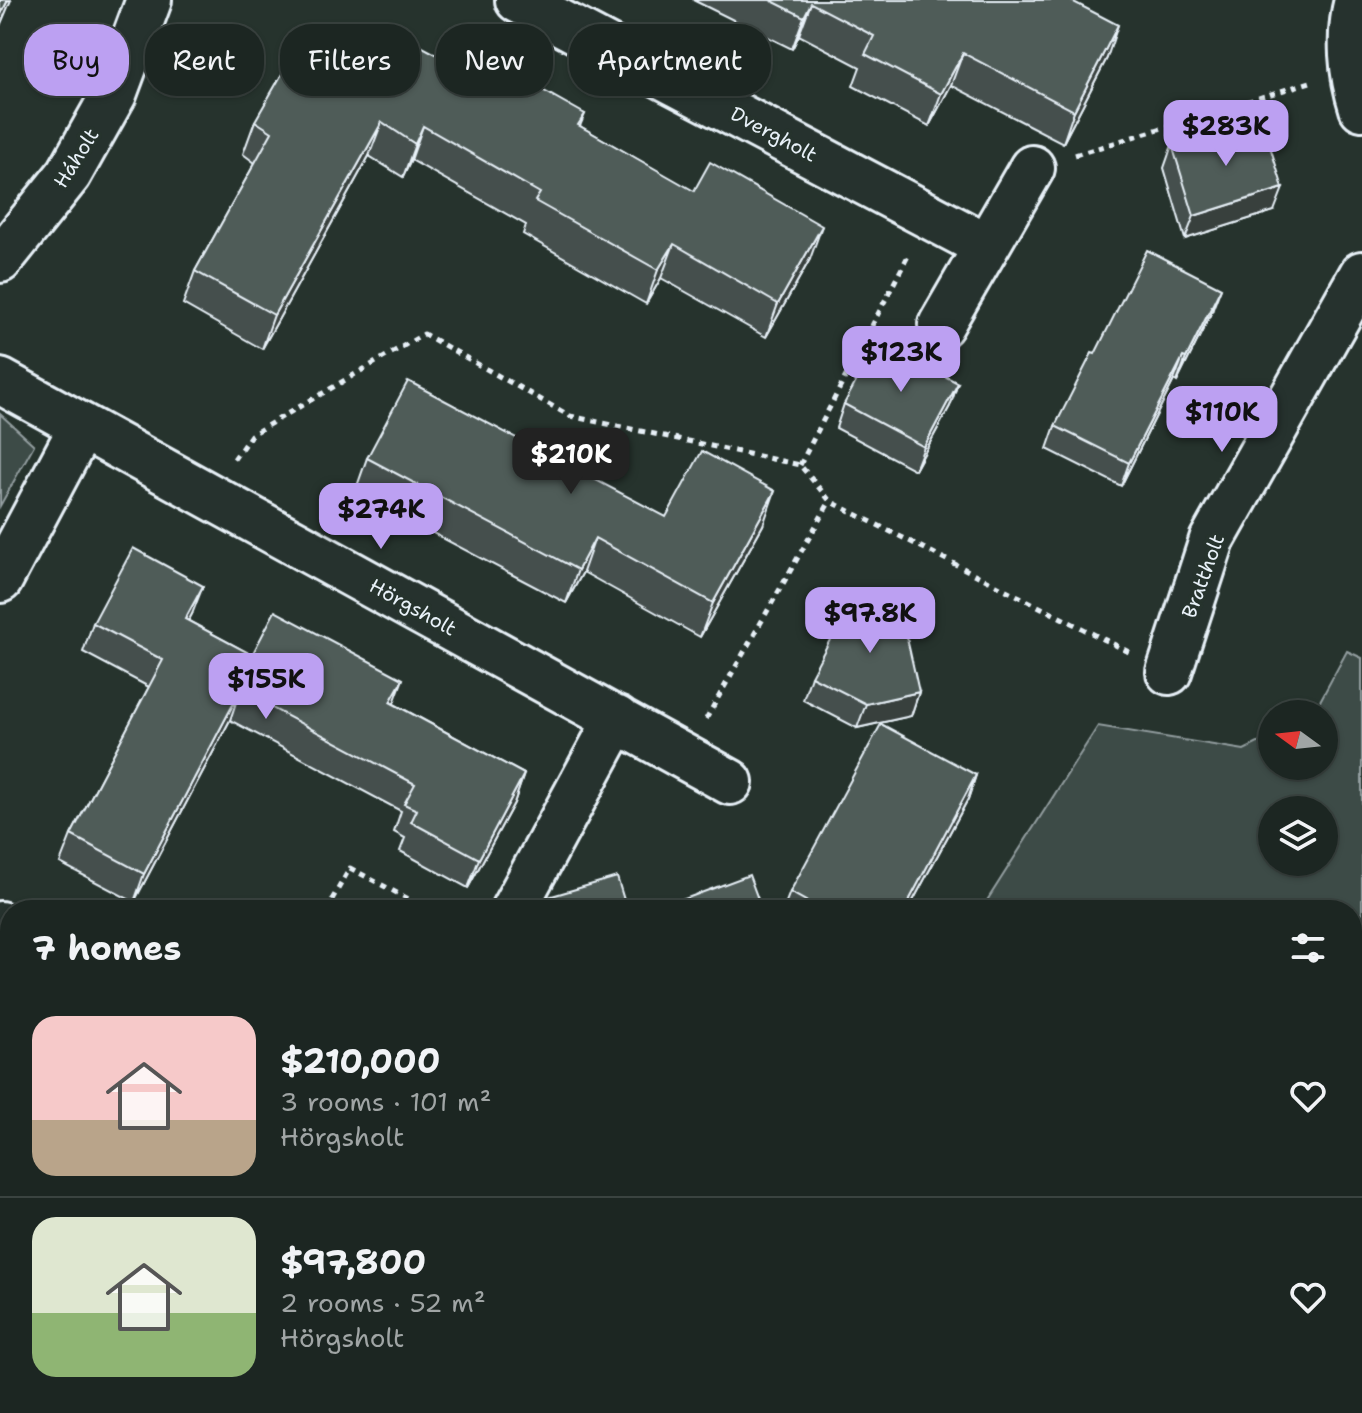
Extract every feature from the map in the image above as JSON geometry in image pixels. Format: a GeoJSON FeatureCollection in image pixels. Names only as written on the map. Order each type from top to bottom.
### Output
{"type":"FeatureCollection","features":[{"type":"Feature","properties":{"kind":"street","name":"Háholt"},"geometry":{"type":"LineString","coordinates":[[0,260],[69,174],[114,94],[149,0]]}},
{"type":"Feature","properties":{"kind":"street","name":"Dvergholt"},"geometry":{"type":"LineString","coordinates":[[518,0],[986,246]]}},
{"type":"Feature","properties":{"kind":"street"},"geometry":{"type":"LineString","coordinates":[[1357,0],[1352,37],[1358,88]]}},
{"type":"Feature","properties":{"kind":"street"},"geometry":{"type":"LineString","coordinates":[[941,325],[1032,168]]}},
{"type":"Feature","properties":{"kind":"street","name":"Brattholt"},"geometry":{"type":"LineString","coordinates":[[1169,672],[1212,540],[1362,274]]}},
{"type":"Feature","properties":{"kind":"street","name":"Hörgsholt"},"geometry":{"type":"LineString","coordinates":[[0,381],[730,782]]}},
{"type":"Feature","properties":{"kind":"street"},"geometry":{"type":"LineString","coordinates":[[0,580],[82,426]]}},
{"type":"Feature","properties":{"kind":"street"},"geometry":{"type":"LineString","coordinates":[[518,900],[617,719]]}},
{"type":"Feature","properties":{"kind":"path"},"geometry":{"type":"LineString","coordinates":[[1032,168],[1358,88]]}},
{"type":"Feature","properties":{"kind":"path"},"geometry":{"type":"LineString","coordinates":[[800,465],[929,216]]}},
{"type":"Feature","properties":{"kind":"path"},"geometry":{"type":"LineString","coordinates":[[208,495],[251,435],[424,334],[570,416],[800,465],[830,501],[1169,672]]}},
{"type":"Feature","properties":{"kind":"path"},"geometry":{"type":"LineString","coordinates":[[685,757],[830,501]]}},
{"type":"Feature","properties":{"kind":"path"},"geometry":{"type":"LineString","coordinates":[[332,900],[350,868],[410,900]]}},
{"type":"Feature","properties":{"kind":"shaded area"},"geometry":{"type":"Polygon","coordinates":[[[0,414],[34,445],[0,506],[0,414]]]}},
{"type":"Feature","properties":{"kind":"shaded area"},"geometry":{"type":"Polygon","coordinates":[[[1347,651],[1362,658],[1362,900],[987,900],[1098,726],[1244,750],[1258,743],[1258,780],[1338,780],[1338,700],[1321,700],[1347,651]]]}},
{"type":"Feature","properties":{"kind":"building"},"geometry":{"type":"Polygon","coordinates":[[[0,0],[8,0],[0,16],[0,0]]]}},
{"type":"Feature","properties":{"kind":"building"},"geometry":{"type":"Polygon","coordinates":[[[770,0],[1070,0],[1118,25],[1074,111],[963,53],[941,94],[865,54],[874,36],[811,3],[804,17],[770,0]]]}},
{"type":"Feature","properties":{"kind":"building"},"geometry":{"type":"Polygon","coordinates":[[[420,46],[436,54],[436,96],[553,96],[585,114],[578,125],[694,191],[710,162],[822,226],[778,304],[674,244],[658,270],[535,201],[540,193],[423,126],[415,144],[382,122],[274,315],[195,271],[272,132],[255,121],[280,77],[280,96],[420,96],[420,46]]]}},
{"type":"Feature","properties":{"kind":"building"},"geometry":{"type":"Polygon","coordinates":[[[1248,121],[1256,147],[1269,143],[1283,188],[1194,216],[1172,145],[1248,121]]]}},
{"type":"Feature","properties":{"kind":"building"},"geometry":{"type":"Polygon","coordinates":[[[1147,250],[1221,288],[1129,463],[1055,426],[1147,250]]]}},
{"type":"Feature","properties":{"kind":"building"},"geometry":{"type":"Polygon","coordinates":[[[878,341],[958,383],[924,447],[844,404],[878,341]]]}},
{"type":"Feature","properties":{"kind":"building"},"geometry":{"type":"Polygon","coordinates":[[[408,381],[666,517],[702,451],[775,491],[713,603],[595,538],[578,570],[367,458],[408,381]]]}},
{"type":"Feature","properties":{"kind":"building"},"geometry":{"type":"Polygon","coordinates":[[[133,548],[203,586],[185,619],[252,655],[275,611],[403,679],[390,702],[524,774],[479,859],[411,822],[417,810],[404,804],[415,784],[240,691],[144,874],[71,835],[163,660],[93,623],[133,548]]]}},
{"type":"Feature","properties":{"kind":"building"},"geometry":{"type":"Polygon","coordinates":[[[898,598],[919,692],[866,704],[811,676],[845,611],[898,598]]]}},
{"type":"Feature","properties":{"kind":"building"},"geometry":{"type":"Polygon","coordinates":[[[881,724],[976,775],[909,900],[804,900],[790,892],[881,724]]]}},
{"type":"Feature","properties":{"kind":"building"},"geometry":{"type":"Polygon","coordinates":[[[749,875],[758,900],[682,900],[749,875]]]}},
{"type":"Feature","properties":{"kind":"building"},"geometry":{"type":"Polygon","coordinates":[[[617,877],[624,900],[546,900],[617,877]]]}}]}
